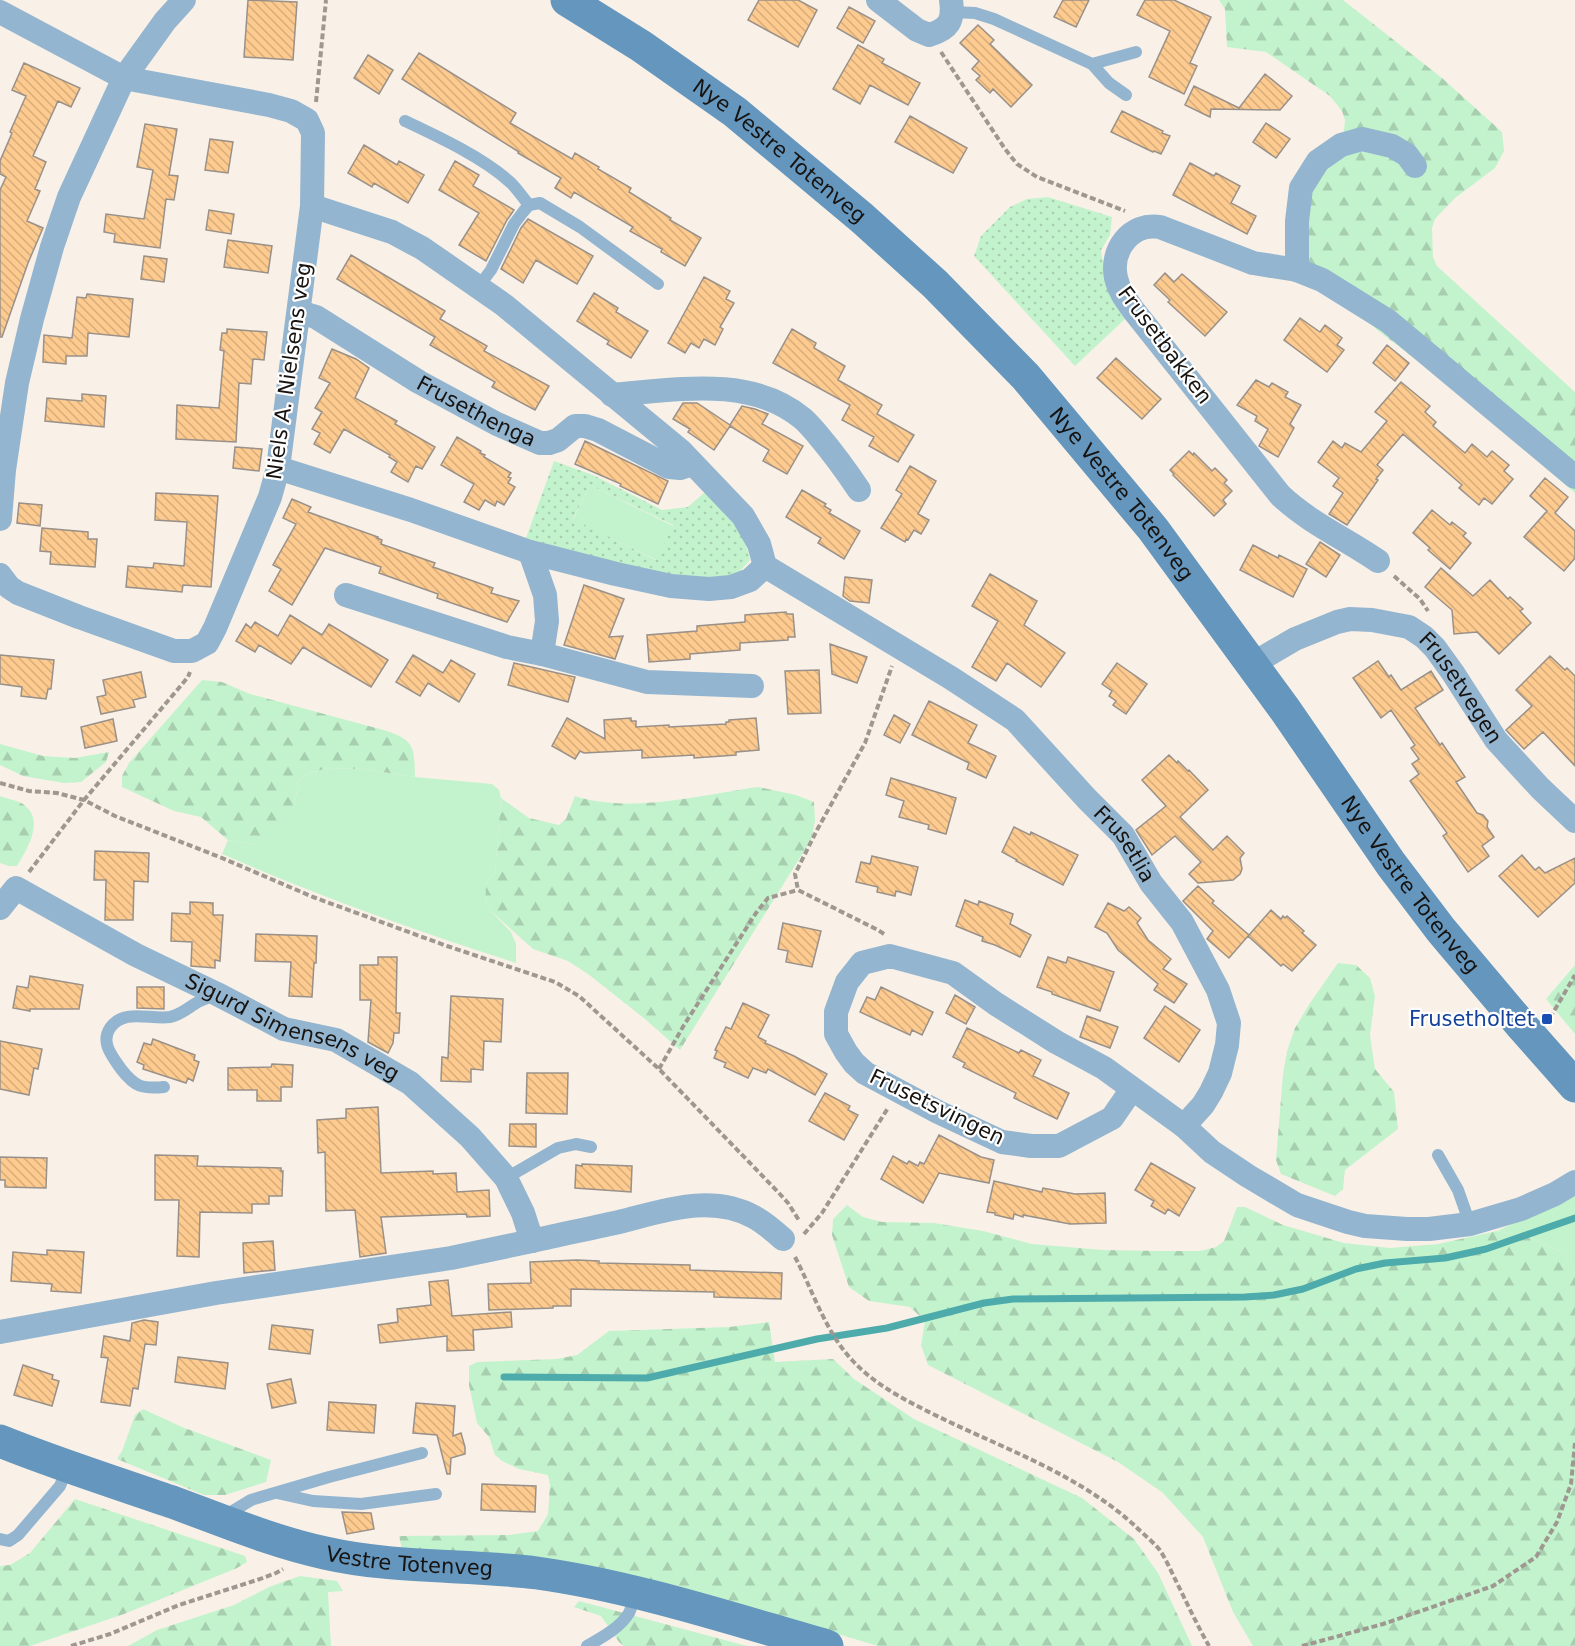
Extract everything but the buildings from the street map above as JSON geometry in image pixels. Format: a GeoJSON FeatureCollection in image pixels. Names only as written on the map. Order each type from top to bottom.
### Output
{"type":"FeatureCollection","features":[{"type":"Feature","properties":{"kind":"main road","name":"Nye Vestre Totenveg"},"geometry":{"type":"LineString","coordinates":[[567,0],[641,46],[735,112],[862,218],[935,284],[1026,377],[1146,520],[1252,664],[1441,930],[1575,1086]]}},
{"type":"Feature","properties":{"kind":"main road","name":"Vestre Totenveg"},"geometry":{"type":"LineString","coordinates":[[0,1441],[219,1519],[324,1553],[408,1564],[536,1573],[609,1586],[828,1646]]}},
{"type":"Feature","properties":{"kind":"street"},"geometry":{"type":"LineString","coordinates":[[0,519],[4,470],[17,383],[52,247],[69,197],[124,78],[165,21],[184,0]]}},
{"type":"Feature","properties":{"kind":"street"},"geometry":{"type":"LineString","coordinates":[[878,0],[917,30],[929,35],[949,24],[952,6]]}},
{"type":"Feature","properties":{"kind":"street"},"geometry":{"type":"LineString","coordinates":[[0,12],[124,78],[291,111],[307,120],[314,133]]}},
{"type":"Feature","properties":{"kind":"street","name":"Niels A. Nielsens veg"},"geometry":{"type":"LineString","coordinates":[[192,651],[207,643],[215,628],[270,497],[278,468],[312,206],[314,133]]}},
{"type":"Feature","properties":{"kind":"street"},"geometry":{"type":"LineString","coordinates":[[1297,270],[1301,188],[1318,161],[1341,145],[1362,139],[1392,146],[1407,155],[1415,166]]}},
{"type":"Feature","properties":{"kind":"street"},"geometry":{"type":"LineString","coordinates":[[312,206],[392,232],[422,248],[479,286],[681,451],[724,494],[742,516],[759,544],[765,566],[889,640]]}},
{"type":"Feature","properties":{"kind":"street"},"geometry":{"type":"LineString","coordinates":[[1149,225],[1160,227],[1254,263],[1297,270],[1323,280],[1388,321],[1575,477]]}},
{"type":"Feature","properties":{"kind":"street","name":"Frusetbakken"},"geometry":{"type":"LineString","coordinates":[[1149,225],[1132,232],[1123,243],[1116,259],[1116,276],[1120,292],[1280,495],[1310,518],[1378,561]]}},
{"type":"Feature","properties":{"kind":"street","name":"Frusethenga"},"geometry":{"type":"LineString","coordinates":[[298,312],[316,317],[420,382],[497,424],[540,444],[549,444],[558,440],[575,426],[585,426],[598,430],[669,467],[680,468],[692,464]]}},
{"type":"Feature","properties":{"kind":"street"},"geometry":{"type":"LineString","coordinates":[[612,395],[725,389],[758,395],[786,406],[804,419],[840,460],[859,490]]}},
{"type":"Feature","properties":{"kind":"street"},"geometry":{"type":"LineString","coordinates":[[278,468],[411,510],[530,552],[672,586],[709,589],[731,587],[750,580],[765,566]]}},
{"type":"Feature","properties":{"kind":"street"},"geometry":{"type":"LineString","coordinates":[[530,552],[545,595],[547,621],[542,654]]}},
{"type":"Feature","properties":{"kind":"street"},"geometry":{"type":"LineString","coordinates":[[0,575],[9,587],[43,604],[174,651],[192,651]]}},
{"type":"Feature","properties":{"kind":"street"},"geometry":{"type":"LineString","coordinates":[[346,595],[507,647],[647,682],[752,686]]}},
{"type":"Feature","properties":{"kind":"street","name":"Frusetvegen"},"geometry":{"type":"LineString","coordinates":[[1252,664],[1295,639],[1336,622],[1350,619],[1372,620],[1409,627],[1435,648],[1496,740],[1540,788],[1575,821]]}},
{"type":"Feature","properties":{"kind":"street","name":"Frusetlia"},"geometry":{"type":"LineString","coordinates":[[889,640],[1015,720],[1087,800],[1123,835],[1151,883],[1182,922],[1218,990],[1229,1023],[1227,1045],[1220,1073],[1203,1105],[1184,1126]]}},
{"type":"Feature","properties":{"kind":"street"},"geometry":{"type":"LineString","coordinates":[[0,908],[16,888]]}},
{"type":"Feature","properties":{"kind":"street","name":"Sigurd Simensens veg"},"geometry":{"type":"LineString","coordinates":[[16,888],[136,956],[284,1029],[336,1040],[410,1083],[470,1137],[506,1178],[523,1213],[532,1241]]}},
{"type":"Feature","properties":{"kind":"street","name":"Frusetsvingen"},"geometry":{"type":"LineString","coordinates":[[1132,1089],[1112,1118],[1059,1146],[1031,1146],[1002,1142],[938,1113],[865,1073],[854,1064],[836,1034],[836,1012],[847,982],[862,963],[890,956],[953,973],[996,1005],[1104,1068],[1184,1126]]}},
{"type":"Feature","properties":{"kind":"street"},"geometry":{"type":"LineString","coordinates":[[1184,1126],[1212,1152],[1297,1205],[1365,1226],[1429,1229],[1470,1224],[1521,1209],[1555,1194],[1574,1182]]}},
{"type":"Feature","properties":{"kind":"street"},"geometry":{"type":"LineString","coordinates":[[0,1332],[216,1293],[451,1258],[623,1221],[680,1206],[706,1204],[730,1207],[753,1216],[787,1245]]}},
{"type":"Feature","properties":{"kind":"lane"},"geometry":{"type":"LineString","coordinates":[[952,6],[994,19],[1092,64],[1109,82],[1126,95]]}},
{"type":"Feature","properties":{"kind":"lane"},"geometry":{"type":"LineString","coordinates":[[1092,64],[1136,52]]}},
{"type":"Feature","properties":{"kind":"lane"},"geometry":{"type":"LineString","coordinates":[[405,121],[444,139],[482,162],[511,183],[529,206]]}},
{"type":"Feature","properties":{"kind":"lane"},"geometry":{"type":"LineString","coordinates":[[479,286],[514,224],[529,206],[540,203],[580,228],[658,284]]}},
{"type":"Feature","properties":{"kind":"lane"},"geometry":{"type":"LineString","coordinates":[[164,1087],[147,1088],[130,1080],[109,1052],[106,1041],[108,1032],[122,1017],[178,1015],[198,1002],[217,994]]}},
{"type":"Feature","properties":{"kind":"lane"},"geometry":{"type":"LineString","coordinates":[[506,1178],[558,1148],[576,1144],[591,1147]]}},
{"type":"Feature","properties":{"kind":"lane"},"geometry":{"type":"LineString","coordinates":[[1438,1155],[1458,1190],[1470,1224]]}},
{"type":"Feature","properties":{"kind":"lane"},"geometry":{"type":"LineString","coordinates":[[219,1519],[250,1500],[422,1453]]}},
{"type":"Feature","properties":{"kind":"lane"},"geometry":{"type":"LineString","coordinates":[[0,1539],[9,1541],[18,1535],[60,1486],[68,1465]]}},
{"type":"Feature","properties":{"kind":"lane"},"geometry":{"type":"LineString","coordinates":[[276,1493],[314,1501],[362,1504],[436,1494]]}},
{"type":"Feature","properties":{"kind":"lane"},"geometry":{"type":"LineString","coordinates":[[587,1646],[605,1636],[621,1622],[629,1613],[636,1593]]}},
{"type":"Feature","properties":{"kind":"path"},"geometry":{"type":"LineString","coordinates":[[314,133],[326,0]]}},
{"type":"Feature","properties":{"kind":"path"},"geometry":{"type":"LineString","coordinates":[[929,35],[1017,164],[1038,177],[1125,212],[1149,225]]}},
{"type":"Feature","properties":{"kind":"path"},"geometry":{"type":"LineString","coordinates":[[1378,561],[1420,599],[1438,626],[1435,648]]}},
{"type":"Feature","properties":{"kind":"path"},"geometry":{"type":"LineString","coordinates":[[798,890],[795,874],[866,743],[889,640]]}},
{"type":"Feature","properties":{"kind":"path"},"geometry":{"type":"LineString","coordinates":[[16,888],[84,800],[188,677],[192,666],[192,651]]}},
{"type":"Feature","properties":{"kind":"path"},"geometry":{"type":"LineString","coordinates":[[0,783],[29,791],[57,793],[84,800],[115,816],[313,897],[447,946],[555,982],[579,996],[659,1069],[778,1192],[796,1215],[804,1234],[822,1213],[864,1150],[897,1092]]}},
{"type":"Feature","properties":{"kind":"path"},"geometry":{"type":"LineString","coordinates":[[659,1069],[684,1025],[768,898],[798,890],[878,930],[886,937]]}},
{"type":"Feature","properties":{"kind":"path"},"geometry":{"type":"LineString","coordinates":[[1533,1038],[1548,1021],[1575,975]]}},
{"type":"Feature","properties":{"kind":"path"},"geometry":{"type":"LineString","coordinates":[[787,1245],[838,1342],[865,1373],[884,1388],[909,1402],[1065,1477],[1117,1510],[1159,1550],[1209,1646]]}},
{"type":"Feature","properties":{"kind":"path"},"geometry":{"type":"LineString","coordinates":[[1302,1646],[1383,1624],[1494,1586],[1536,1557],[1557,1522],[1571,1484],[1575,1443]]}},
{"type":"Feature","properties":{"kind":"path"},"geometry":{"type":"LineString","coordinates":[[71,1646],[110,1634],[180,1605],[276,1573],[284,1569],[298,1545]]}},
{"type":"Feature","properties":{"kind":"green space"},"geometry":{"type":"Polygon","coordinates":[[[1219,0],[1343,0],[1442,78],[1502,132],[1504,151],[1495,168],[1455,198],[1435,219],[1432,228],[1433,257],[1437,266],[1575,392],[1575,493],[1440,378],[1377,330],[1349,302],[1315,282],[1288,212],[1343,139],[1345,120],[1342,111],[1330,96],[1266,52],[1227,47],[1225,9],[1219,0]]]}},
{"type":"Feature","properties":{"kind":"green space"},"geometry":{"type":"Polygon","coordinates":[[[1048,197],[1112,217],[1110,235],[1101,250],[1106,282],[1125,319],[1075,366],[974,256],[981,236],[1010,207],[1027,199],[1048,197]]]}},
{"type":"Feature","properties":{"kind":"green space"},"geometry":{"type":"Polygon","coordinates":[[[554,461],[593,475],[662,510],[688,507],[705,492],[739,529],[750,560],[739,572],[713,582],[663,580],[526,538],[554,461]],[[590,485],[573,519],[656,560],[673,525],[590,485]]]}},
{"type":"Feature","properties":{"kind":"green space"},"geometry":{"type":"Polygon","coordinates":[[[590,485],[673,526],[657,560],[573,520],[590,485]]]}},
{"type":"Feature","properties":{"kind":"green space"},"geometry":{"type":"Polygon","coordinates":[[[202,680],[222,682],[250,694],[387,731],[403,738],[412,747],[415,777],[363,769],[328,768],[306,774],[299,781],[293,810],[283,831],[257,845],[228,840],[201,817],[174,811],[122,787],[122,776],[129,763],[202,680]]]}},
{"type":"Feature","properties":{"kind":"green space"},"geometry":{"type":"Polygon","coordinates":[[[0,744],[43,756],[75,758],[109,752],[106,762],[81,782],[64,783],[23,776],[0,765],[0,744]]]}},
{"type":"Feature","properties":{"kind":"green space"},"geometry":{"type":"Polygon","coordinates":[[[328,768],[363,769],[415,777],[492,784],[499,790],[501,798],[495,872],[486,884],[485,902],[511,932],[516,944],[516,963],[368,912],[222,854],[228,840],[257,845],[293,810],[299,781],[306,774],[328,768]]]}},
{"type":"Feature","properties":{"kind":"green space"},"geometry":{"type":"Polygon","coordinates":[[[758,787],[796,795],[814,802],[815,821],[811,840],[680,1050],[588,974],[568,961],[533,949],[491,911],[485,902],[486,884],[495,872],[501,798],[529,818],[559,825],[566,819],[575,796],[596,801],[642,803],[758,787]]]}},
{"type":"Feature","properties":{"kind":"green space"},"geometry":{"type":"Polygon","coordinates":[[[0,796],[23,804],[33,818],[32,835],[17,866],[0,863],[0,796]]]}},
{"type":"Feature","properties":{"kind":"green space"},"geometry":{"type":"Polygon","coordinates":[[[1338,963],[1356,965],[1370,978],[1375,996],[1370,1035],[1375,1069],[1394,1092],[1398,1129],[1345,1170],[1343,1189],[1335,1196],[1281,1174],[1276,1160],[1287,1051],[1295,1028],[1338,963]]]}},
{"type":"Feature","properties":{"kind":"green space"},"geometry":{"type":"Polygon","coordinates":[[[1575,965],[1575,1034],[1546,999],[1575,965]]]}},
{"type":"Feature","properties":{"kind":"green space"},"geometry":{"type":"Polygon","coordinates":[[[1575,1195],[1575,1267],[1560,1251],[1528,1237],[1497,1231],[1575,1195]]]}},
{"type":"Feature","properties":{"kind":"green space"},"geometry":{"type":"Polygon","coordinates":[[[847,1205],[863,1217],[882,1222],[934,1223],[983,1231],[1032,1244],[1103,1250],[1200,1251],[1216,1247],[1224,1241],[1237,1207],[1245,1207],[1283,1225],[1344,1243],[1390,1248],[1438,1244],[1497,1231],[1528,1237],[1560,1251],[1575,1267],[1575,1646],[1253,1646],[1233,1612],[1203,1537],[1163,1493],[1118,1462],[928,1365],[921,1345],[925,1321],[910,1307],[869,1301],[849,1287],[832,1235],[833,1219],[847,1205]]]}},
{"type":"Feature","properties":{"kind":"green space"},"geometry":{"type":"Polygon","coordinates":[[[769,1322],[775,1362],[833,1359],[854,1379],[914,1419],[1082,1498],[1134,1539],[1158,1573],[1192,1646],[878,1646],[674,1585],[402,1549],[399,1536],[509,1535],[538,1531],[548,1514],[550,1485],[548,1475],[519,1469],[502,1461],[495,1455],[489,1437],[477,1423],[469,1385],[469,1366],[477,1362],[557,1359],[577,1355],[609,1331],[729,1327],[769,1322]]]}},
{"type":"Feature","properties":{"kind":"green space"},"geometry":{"type":"Polygon","coordinates":[[[143,1409],[182,1427],[271,1460],[266,1482],[225,1495],[204,1495],[117,1459],[135,1415],[143,1409]]]}},
{"type":"Feature","properties":{"kind":"green space"},"geometry":{"type":"Polygon","coordinates":[[[75,1499],[245,1556],[247,1562],[124,1614],[30,1646],[0,1646],[0,1566],[10,1565],[30,1553],[75,1499]]]}},
{"type":"Feature","properties":{"kind":"green space"},"geometry":{"type":"Polygon","coordinates":[[[300,1576],[337,1581],[343,1591],[328,1592],[331,1646],[128,1646],[157,1630],[234,1605],[269,1587],[300,1576]]]}},
{"type":"Feature","properties":{"kind":"green space"},"geometry":{"type":"Polygon","coordinates":[[[579,1601],[747,1646],[624,1646],[601,1616],[574,1607],[579,1601]]]}},
{"type":"Feature","properties":{"kind":"waterway"},"geometry":{"type":"LineString","coordinates":[[504,1377],[647,1378],[817,1339],[887,1328],[984,1303],[1013,1299],[1274,1295],[1303,1289],[1356,1269],[1385,1263],[1445,1258],[1486,1249],[1575,1218]]}},
{"type":"Feature","properties":{"kind":"place","name":"Frusetholtet"},"geometry":{"type":"Point","coordinates":[1547,1019]}}]}
